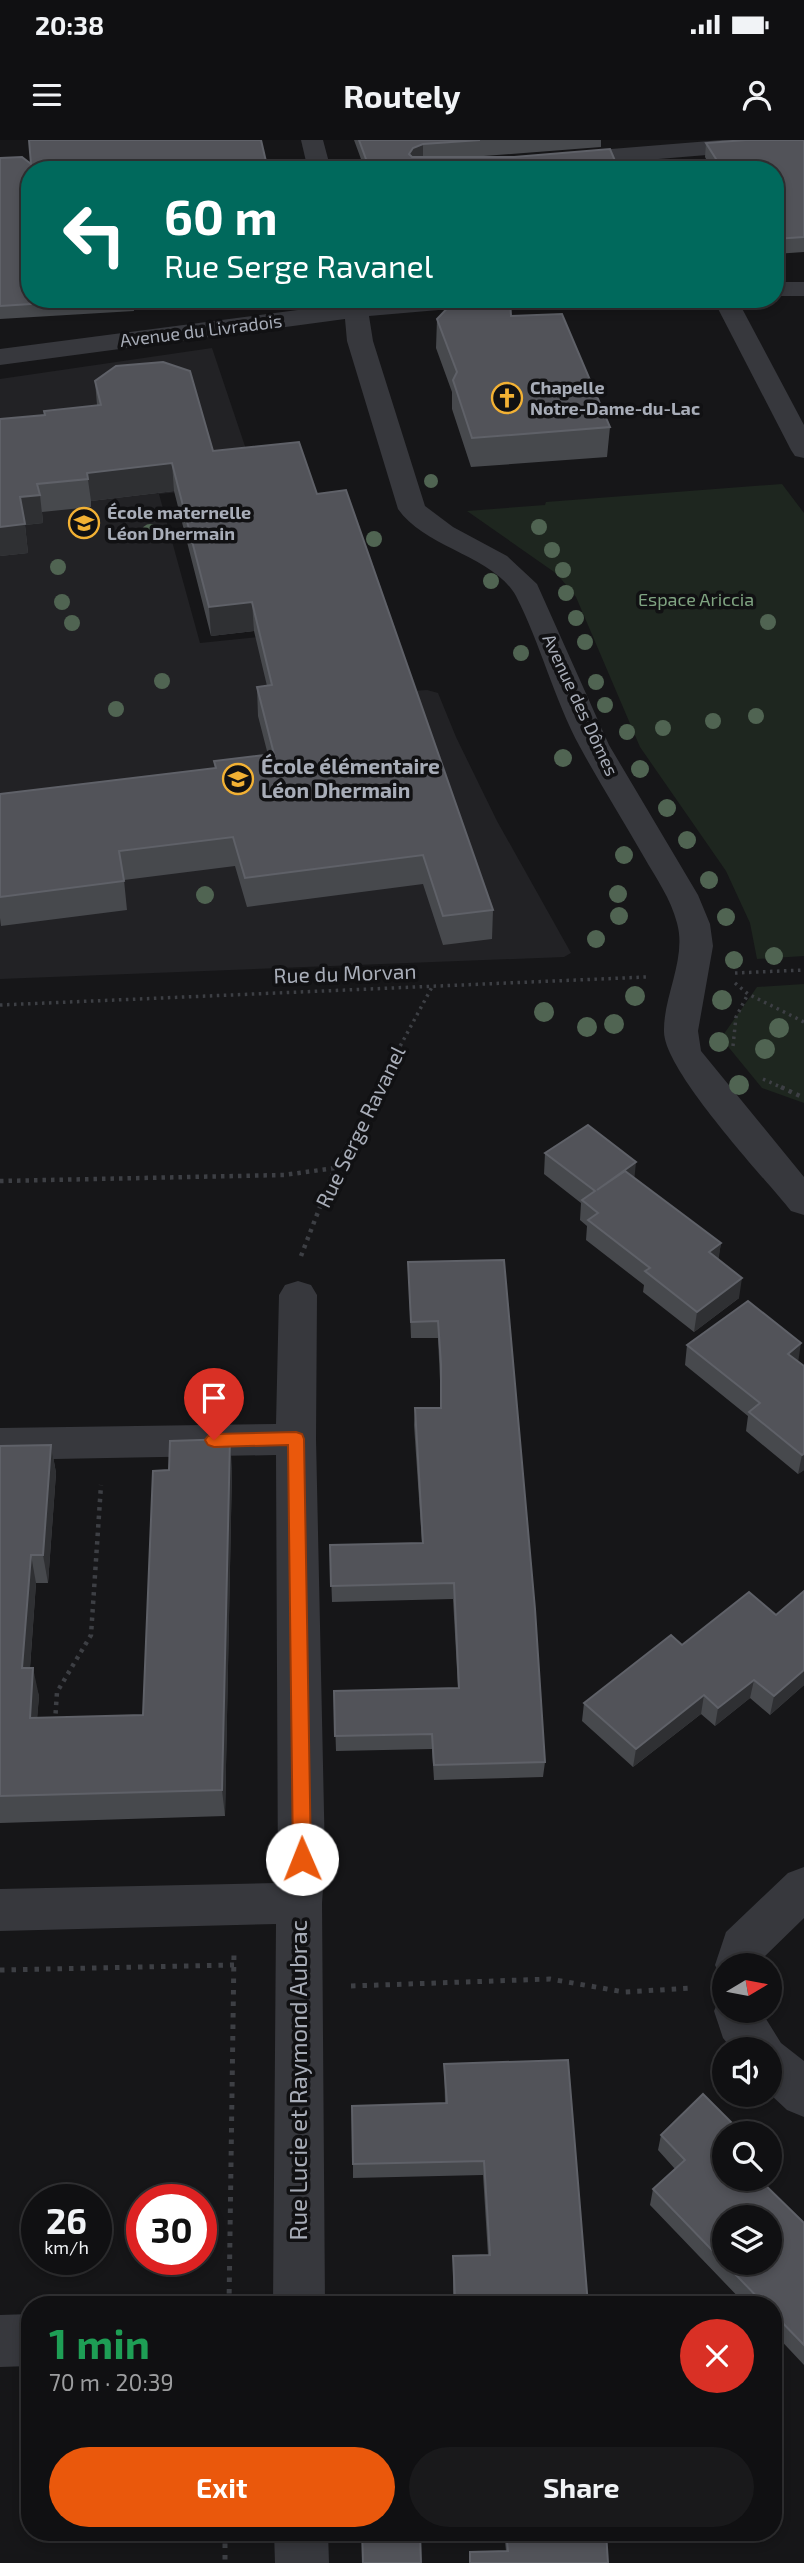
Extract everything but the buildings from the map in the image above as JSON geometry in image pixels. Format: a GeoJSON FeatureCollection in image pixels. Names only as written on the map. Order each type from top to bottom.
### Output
{"type":"FeatureCollection","features":[{"type":"Feature","properties":{"kind":"street"},"geometry":{"type":"LineString","coordinates":[[312,140],[318,161]]}},
{"type":"Feature","properties":{"kind":"street"},"geometry":{"type":"LineString","coordinates":[[546,161],[804,141]]}},
{"type":"Feature","properties":{"kind":"street"},"geometry":{"type":"LineString","coordinates":[[784,289],[804,289]]}},
{"type":"Feature","properties":{"kind":"street"},"geometry":{"type":"LineString","coordinates":[[210,308],[233,327]]}},
{"type":"Feature","properties":{"kind":"street","name":"Avenue du Livradois"},"geometry":{"type":"LineString","coordinates":[[0,358],[233,327],[339,308]]}},
{"type":"Feature","properties":{"kind":"street","name":"Avenue des Dômes"},"geometry":{"type":"LineString","coordinates":[[356,308],[360,341],[412,509],[421,519],[443,533],[496,562],[527,590],[594,745],[694,924],[696,946],[708,975],[683,1011],[681,1031],[684,1051],[695,1070],[804,1202]]}},
{"type":"Feature","properties":{"kind":"street"},"geometry":{"type":"LineString","coordinates":[[730,308],[801,440]]}},
{"type":"Feature","properties":{"kind":"street"},"geometry":{"type":"LineString","coordinates":[[298,1295],[296,1439],[302,1859],[299,1903]]}},
{"type":"Feature","properties":{"kind":"street"},"geometry":{"type":"LineString","coordinates":[[0,1444],[296,1439]]}},
{"type":"Feature","properties":{"kind":"street"},"geometry":{"type":"LineString","coordinates":[[741,1953],[742,1947],[804,1888]]}},
{"type":"Feature","properties":{"kind":"street","name":"Rue Lucie et Raymond Aubrac"},"geometry":{"type":"LineString","coordinates":[[0,1910],[299,1903],[299,2296]]}},
{"type":"Feature","properties":{"kind":"street"},"geometry":{"type":"LineString","coordinates":[[782,2072],[804,2094]]}},
{"type":"Feature","properties":{"kind":"street"},"geometry":{"type":"LineString","coordinates":[[0,2341],[21,2340]]}},
{"type":"Feature","properties":{"kind":"street"},"geometry":{"type":"LineString","coordinates":[[301,2541],[302,2563]]}},
{"type":"Feature","properties":{"kind":"path","name":"Rue du Morvan"},"geometry":{"type":"LineString","coordinates":[[0,1005],[804,970]]}},
{"type":"Feature","properties":{"kind":"path"},"geometry":{"type":"LineString","coordinates":[[708,975],[804,1023]]}},
{"type":"Feature","properties":{"kind":"path","name":"Rue Serge Ravanel"},"geometry":{"type":"LineString","coordinates":[[298,1295],[301,1256],[335,1168],[432,986]]}},
{"type":"Feature","properties":{"kind":"path"},"geometry":{"type":"LineString","coordinates":[[739,1055],[733,1046],[736,1017],[748,993]]}},
{"type":"Feature","properties":{"kind":"path"},"geometry":{"type":"LineString","coordinates":[[761,1079],[804,1098]]}},
{"type":"Feature","properties":{"kind":"path"},"geometry":{"type":"LineString","coordinates":[[0,1181],[284,1175],[335,1168]]}},
{"type":"Feature","properties":{"kind":"path"},"geometry":{"type":"LineString","coordinates":[[55,1731],[57,1692],[92,1635],[104,1442]]}},
{"type":"Feature","properties":{"kind":"path"},"geometry":{"type":"LineString","coordinates":[[229,2296],[237,1905]]}},
{"type":"Feature","properties":{"kind":"path"},"geometry":{"type":"LineString","coordinates":[[0,1970],[234,1965]]}},
{"type":"Feature","properties":{"kind":"path"},"geometry":{"type":"LineString","coordinates":[[343,1986],[550,1979],[624,1992],[712,1998]]}},
{"type":"Feature","properties":{"kind":"path"},"geometry":{"type":"LineString","coordinates":[[225,2541],[225,2563]]}},
{"type":"Feature","properties":{"kind":"shaded area","name":"École élémentaire Léon Dhermain"},"geometry":{"type":"Polygon","coordinates":[[[212,348],[252,467],[211,489],[159,494],[200,643],[376,625],[398,692],[427,690],[438,693],[497,821],[571,953],[564,957],[0,979],[0,379],[212,348]]]}},
{"type":"Feature","properties":{"kind":"green space","name":"Espace Ariccia"},"geometry":{"type":"Polygon","coordinates":[[[782,484],[804,513],[804,956],[757,959],[750,923],[726,871],[640,747],[576,597],[557,574],[467,511],[545,505],[546,502],[782,484]]]}},
{"type":"Feature","properties":{"kind":"green space"},"geometry":{"type":"Polygon","coordinates":[[[804,984],[804,1103],[762,1088],[721,1038],[757,987],[804,984]]]}},
{"type":"Feature","properties":{"kind":"place","name":"Chapelle Notre-Dame-du-Lac"},"geometry":{"type":"Point","coordinates":[507,398]}},
{"type":"Feature","properties":{"kind":"place","name":"École maternelle Léon Dhermain"},"geometry":{"type":"Point","coordinates":[84,523]}},
{"type":"Feature","properties":{"kind":"place","name":"École élémentaire Léon Dhermain"},"geometry":{"type":"Point","coordinates":[238,779]}},
{"type":"Feature","properties":{"kind":"route"},"geometry":{"type":"LineString","coordinates":[[214,1440],[296,1439],[302,1859]]}}]}
